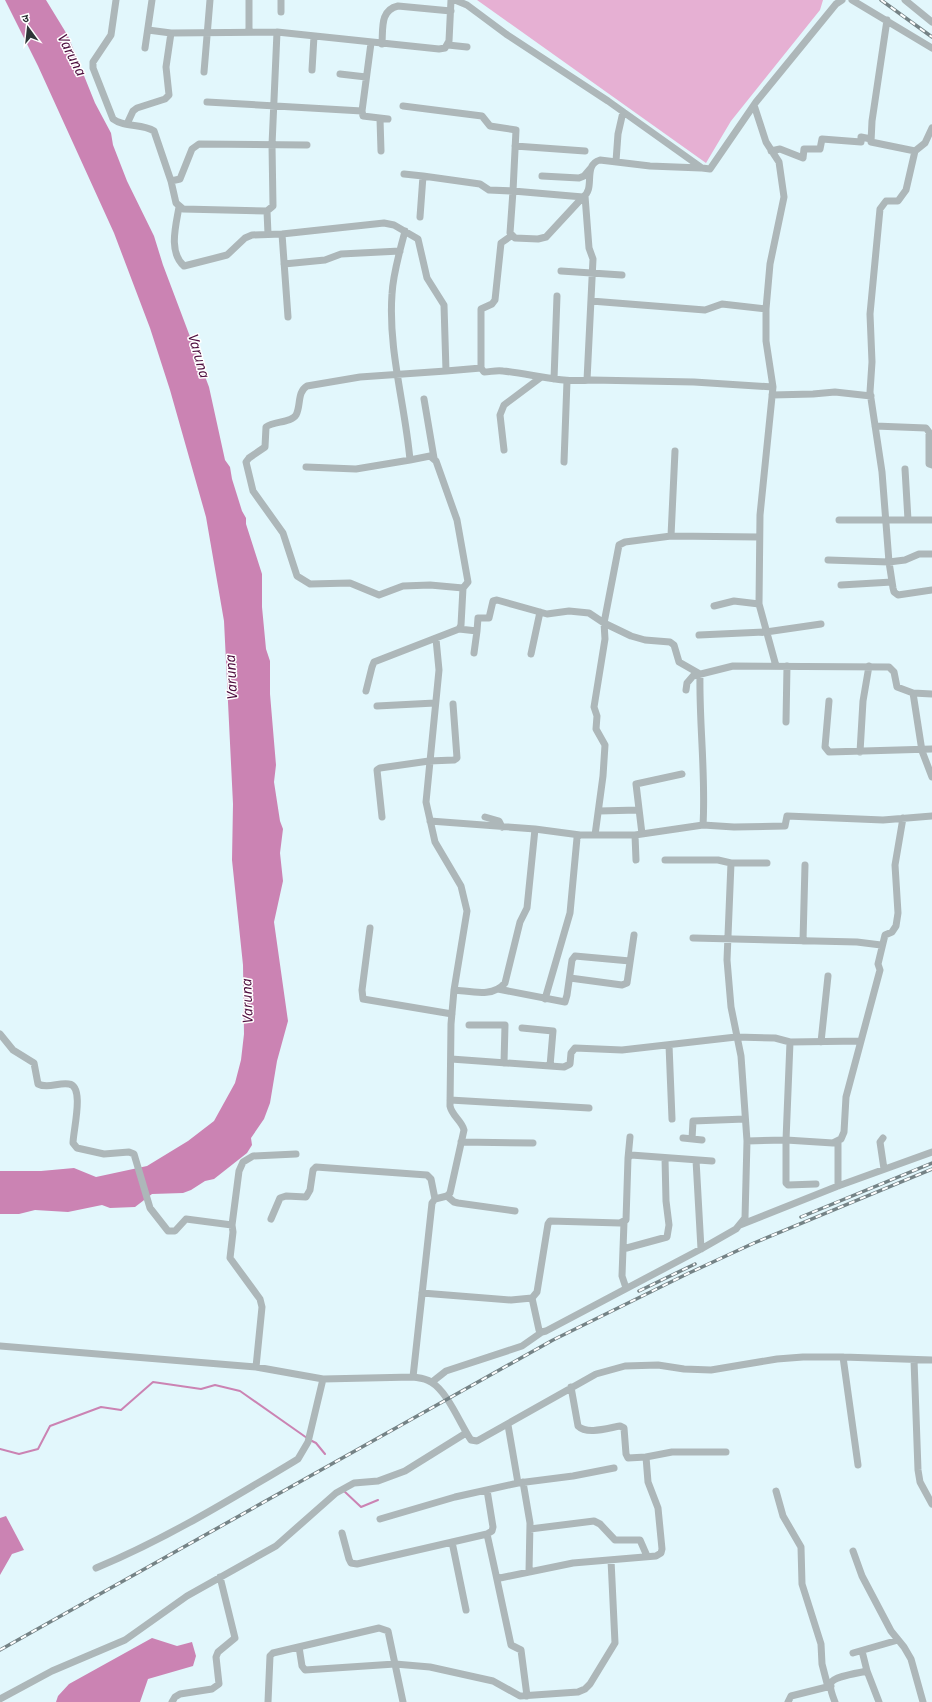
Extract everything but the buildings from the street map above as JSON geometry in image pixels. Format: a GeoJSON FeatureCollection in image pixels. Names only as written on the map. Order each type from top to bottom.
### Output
{"type":"FeatureCollection","features":[{"type":"Feature","properties":{"kind":"street"},"geometry":{"type":"LineString","coordinates":[[116,0],[111,35],[93,62],[93,68],[114,120],[119,123],[149,128],[154,131],[179,207],[174,244],[180,262],[184,266],[227,255],[248,236],[282,234],[384,223],[394,225],[418,239],[427,278],[444,305],[446,371]]}},
{"type":"Feature","properties":{"kind":"street"},"geometry":{"type":"LineString","coordinates":[[145,48],[152,0]]}},
{"type":"Feature","properties":{"kind":"street"},"geometry":{"type":"LineString","coordinates":[[204,72],[210,0]]}},
{"type":"Feature","properties":{"kind":"street"},"geometry":{"type":"LineString","coordinates":[[249,0],[249,32]]}},
{"type":"Feature","properties":{"kind":"street"},"geometry":{"type":"LineString","coordinates":[[281,12],[282,0]]}},
{"type":"Feature","properties":{"kind":"street"},"geometry":{"type":"LineString","coordinates":[[148,30],[171,33],[207,34],[277,32],[439,49],[445,48],[450,39],[451,0]]}},
{"type":"Feature","properties":{"kind":"street"},"geometry":{"type":"LineString","coordinates":[[455,0],[467,6],[506,34],[623,112],[702,168]]}},
{"type":"Feature","properties":{"kind":"street"},"geometry":{"type":"LineString","coordinates":[[542,176],[579,178],[584,176],[596,161],[605,159],[650,166],[710,169],[727,142],[754,105],[836,4],[842,0]]}},
{"type":"Feature","properties":{"kind":"street"},"geometry":{"type":"LineString","coordinates":[[852,0],[932,48]]}},
{"type":"Feature","properties":{"kind":"street"},"geometry":{"type":"LineString","coordinates":[[905,0],[932,22]]}},
{"type":"Feature","properties":{"kind":"street"},"geometry":{"type":"LineString","coordinates":[[382,44],[385,14],[390,8],[398,6],[451,11]]}},
{"type":"Feature","properties":{"kind":"street"},"geometry":{"type":"LineString","coordinates":[[871,139],[872,121],[887,20]]}},
{"type":"Feature","properties":{"kind":"street"},"geometry":{"type":"LineString","coordinates":[[179,207],[220,211],[267,211],[273,206],[272,145],[277,32]]}},
{"type":"Feature","properties":{"kind":"street"},"geometry":{"type":"LineString","coordinates":[[127,124],[133,110],[165,98],[169,95],[166,67],[171,33]]}},
{"type":"Feature","properties":{"kind":"street"},"geometry":{"type":"LineString","coordinates":[[312,70],[314,36]]}},
{"type":"Feature","properties":{"kind":"street"},"geometry":{"type":"LineString","coordinates":[[371,42],[362,111],[364,116],[380,119],[388,118]]}},
{"type":"Feature","properties":{"kind":"street"},"geometry":{"type":"LineString","coordinates":[[448,45],[467,48]]}},
{"type":"Feature","properties":{"kind":"street"},"geometry":{"type":"LineString","coordinates":[[340,74],[366,77]]}},
{"type":"Feature","properties":{"kind":"street"},"geometry":{"type":"LineString","coordinates":[[207,102],[362,111]]}},
{"type":"Feature","properties":{"kind":"street"},"geometry":{"type":"LineString","coordinates":[[754,105],[771,151],[779,162],[784,197],[770,264],[766,309],[766,341],[773,387],[759,537],[758,604],[776,666]]}},
{"type":"Feature","properties":{"kind":"street"},"geometry":{"type":"LineString","coordinates":[[403,106],[482,116],[490,126],[516,130],[511,236]]}},
{"type":"Feature","properties":{"kind":"street"},"geometry":{"type":"LineString","coordinates":[[616,161],[618,134],[623,112]]}},
{"type":"Feature","properties":{"kind":"street"},"geometry":{"type":"LineString","coordinates":[[380,119],[381,151]]}},
{"type":"Feature","properties":{"kind":"street"},"geometry":{"type":"LineString","coordinates":[[932,128],[925,143],[915,151],[906,190],[898,201],[886,201],[880,209],[870,314],[871,396],[882,472],[889,562],[894,592],[898,595],[932,590]]}},
{"type":"Feature","properties":{"kind":"street"},"geometry":{"type":"LineString","coordinates":[[771,151],[780,149],[803,158],[804,149],[820,149],[822,139],[861,142],[861,137],[871,139],[871,142],[915,151]]}},
{"type":"Feature","properties":{"kind":"street"},"geometry":{"type":"LineString","coordinates":[[171,181],[180,179],[192,149],[198,144],[307,146]]}},
{"type":"Feature","properties":{"kind":"street"},"geometry":{"type":"LineString","coordinates":[[515,146],[585,151]]}},
{"type":"Feature","properties":{"kind":"street"},"geometry":{"type":"LineString","coordinates":[[511,236],[515,238],[542,239],[548,235],[588,193],[591,168]]}},
{"type":"Feature","properties":{"kind":"street"},"geometry":{"type":"LineString","coordinates":[[404,174],[480,184],[489,190],[584,197]]}},
{"type":"Feature","properties":{"kind":"street"},"geometry":{"type":"LineString","coordinates":[[420,217],[423,176]]}},
{"type":"Feature","properties":{"kind":"street"},"geometry":{"type":"LineString","coordinates":[[584,197],[588,246],[593,259],[586,380]]}},
{"type":"Feature","properties":{"kind":"street"},"geometry":{"type":"LineString","coordinates":[[267,211],[268,234]]}},
{"type":"Feature","properties":{"kind":"street"},"geometry":{"type":"LineString","coordinates":[[405,231],[392,293],[396,374],[410,460]]}},
{"type":"Feature","properties":{"kind":"street"},"geometry":{"type":"LineString","coordinates":[[282,234],[288,317]]}},
{"type":"Feature","properties":{"kind":"street"},"geometry":{"type":"LineString","coordinates":[[511,236],[501,243],[495,300],[492,304],[481,309],[481,368],[484,372],[502,371],[567,381],[694,382],[773,387]]}},
{"type":"Feature","properties":{"kind":"street"},"geometry":{"type":"LineString","coordinates":[[284,264],[325,260],[341,254],[400,251]]}},
{"type":"Feature","properties":{"kind":"street"},"geometry":{"type":"LineString","coordinates":[[561,271],[622,275]]}},
{"type":"Feature","properties":{"kind":"street"},"geometry":{"type":"LineString","coordinates":[[554,379],[558,296]]}},
{"type":"Feature","properties":{"kind":"street"},"geometry":{"type":"LineString","coordinates":[[591,301],[705,310],[722,304],[766,309]]}},
{"type":"Feature","properties":{"kind":"street"},"geometry":{"type":"LineString","coordinates":[[463,588],[430,585],[403,586],[380,594],[350,583],[306,582],[295,573],[281,530],[253,491],[246,462],[265,447],[266,427],[293,418],[296,414],[304,388],[360,378],[481,368]]}},
{"type":"Feature","properties":{"kind":"street"},"geometry":{"type":"LineString","coordinates":[[504,450],[500,415],[501,409],[504,405],[540,378]]}},
{"type":"Feature","properties":{"kind":"street"},"geometry":{"type":"LineString","coordinates":[[564,462],[567,381]]}},
{"type":"Feature","properties":{"kind":"street"},"geometry":{"type":"LineString","coordinates":[[772,395],[835,392],[871,396]]}},
{"type":"Feature","properties":{"kind":"street"},"geometry":{"type":"LineString","coordinates":[[424,399],[434,458],[457,520],[468,582],[463,588],[461,625],[459,629]]}},
{"type":"Feature","properties":{"kind":"street"},"geometry":{"type":"LineString","coordinates":[[875,426],[926,428],[929,432],[929,464],[932,465]]}},
{"type":"Feature","properties":{"kind":"street"},"geometry":{"type":"LineString","coordinates":[[671,536],[675,451]]}},
{"type":"Feature","properties":{"kind":"street"},"geometry":{"type":"LineString","coordinates":[[306,467],[356,469],[430,456],[434,458]]}},
{"type":"Feature","properties":{"kind":"street"},"geometry":{"type":"LineString","coordinates":[[905,469],[908,520]]}},
{"type":"Feature","properties":{"kind":"street"},"geometry":{"type":"LineString","coordinates":[[839,520],[932,520]]}},
{"type":"Feature","properties":{"kind":"street"},"geometry":{"type":"LineString","coordinates":[[595,835],[599,811],[605,744],[596,729],[597,716],[594,707],[606,634],[604,623],[619,545],[625,542],[671,536],[759,537]]}},
{"type":"Feature","properties":{"kind":"street"},"geometry":{"type":"LineString","coordinates":[[828,560],[889,562],[905,560],[919,554],[932,554]]}},
{"type":"Feature","properties":{"kind":"street"},"geometry":{"type":"LineString","coordinates":[[841,585],[892,582]]}},
{"type":"Feature","properties":{"kind":"street"},"geometry":{"type":"LineString","coordinates":[[474,653],[478,618],[491,616],[493,603],[496,600],[551,614],[569,610],[584,612],[594,615],[604,623],[631,636],[645,640],[672,643],[679,662],[700,674]]}},
{"type":"Feature","properties":{"kind":"street"},"geometry":{"type":"LineString","coordinates":[[714,606],[739,601],[758,604]]}},
{"type":"Feature","properties":{"kind":"street"},"geometry":{"type":"LineString","coordinates":[[531,654],[540,612]]}},
{"type":"Feature","properties":{"kind":"street"},"geometry":{"type":"LineString","coordinates":[[699,635],[766,632],[821,624]]}},
{"type":"Feature","properties":{"kind":"street"},"geometry":{"type":"LineString","coordinates":[[366,691],[374,662],[459,629],[477,631]]}},
{"type":"Feature","properties":{"kind":"street"},"geometry":{"type":"LineString","coordinates":[[435,1199],[447,1196],[451,1190],[464,1130],[463,1125],[451,1111],[450,1100],[454,990],[467,911],[461,886],[435,842],[426,802],[438,670],[436,639]]}},
{"type":"Feature","properties":{"kind":"street"},"geometry":{"type":"LineString","coordinates":[[686,690],[689,679],[700,674],[734,666],[869,666],[889,667],[894,672],[897,687],[913,693],[932,694]]}},
{"type":"Feature","properties":{"kind":"street"},"geometry":{"type":"LineString","coordinates":[[786,722],[787,666]]}},
{"type":"Feature","properties":{"kind":"street"},"geometry":{"type":"LineString","coordinates":[[860,752],[863,701],[869,666]]}},
{"type":"Feature","properties":{"kind":"street"},"geometry":{"type":"LineString","coordinates":[[700,674],[699,715],[704,808],[702,825]]}},
{"type":"Feature","properties":{"kind":"street"},"geometry":{"type":"LineString","coordinates":[[913,693],[922,751],[932,777]]}},
{"type":"Feature","properties":{"kind":"street"},"geometry":{"type":"LineString","coordinates":[[829,701],[825,743],[827,750],[834,753],[932,750]]}},
{"type":"Feature","properties":{"kind":"street"},"geometry":{"type":"LineString","coordinates":[[377,706],[435,703]]}},
{"type":"Feature","properties":{"kind":"street"},"geometry":{"type":"LineString","coordinates":[[382,817],[377,770],[380,768],[429,761],[454,760],[458,758],[453,704]]}},
{"type":"Feature","properties":{"kind":"street"},"geometry":{"type":"LineString","coordinates":[[636,860],[639,835],[636,784],[682,774]]}},
{"type":"Feature","properties":{"kind":"street"},"geometry":{"type":"LineString","coordinates":[[599,811],[638,810]]}},
{"type":"Feature","properties":{"kind":"street"},"geometry":{"type":"LineString","coordinates":[[430,821],[535,829],[580,835],[639,835],[702,825],[734,827],[786,826],[787,816],[883,820],[932,816]]}},
{"type":"Feature","properties":{"kind":"street"},"geometry":{"type":"LineString","coordinates":[[485,817],[499,821],[502,827]]}},
{"type":"Feature","properties":{"kind":"street"},"geometry":{"type":"LineString","coordinates":[[838,1186],[838,1142],[844,1132],[846,1096],[880,970],[878,964],[881,945],[885,935],[892,932],[896,926],[898,913],[895,865],[903,818]]}},
{"type":"Feature","properties":{"kind":"street"},"geometry":{"type":"LineString","coordinates":[[498,990],[505,983],[520,922],[526,908],[535,829]]}},
{"type":"Feature","properties":{"kind":"street"},"geometry":{"type":"LineString","coordinates":[[545,999],[570,913],[577,838],[580,835]]}},
{"type":"Feature","properties":{"kind":"street"},"geometry":{"type":"LineString","coordinates":[[665,860],[718,860],[731,863],[767,863]]}},
{"type":"Feature","properties":{"kind":"street"},"geometry":{"type":"LineString","coordinates":[[731,863],[727,952],[730,995],[736,1037],[741,1056],[747,1141],[745,1214],[740,1225]]}},
{"type":"Feature","properties":{"kind":"street"},"geometry":{"type":"LineString","coordinates":[[803,941],[805,865]]}},
{"type":"Feature","properties":{"kind":"street"},"geometry":{"type":"LineString","coordinates":[[370,928],[362,990],[363,999],[452,1014]]}},
{"type":"Feature","properties":{"kind":"street"},"geometry":{"type":"LineString","coordinates":[[570,978],[625,984],[628,981],[634,936]]}},
{"type":"Feature","properties":{"kind":"street"},"geometry":{"type":"LineString","coordinates":[[692,938],[868,942],[881,945]]}},
{"type":"Feature","properties":{"kind":"street"},"geometry":{"type":"LineString","coordinates":[[454,990],[489,992],[498,990],[545,999],[566,1001],[572,960],[575,956],[630,961]]}},
{"type":"Feature","properties":{"kind":"street"},"geometry":{"type":"LineString","coordinates":[[821,1042],[828,976]]}},
{"type":"Feature","properties":{"kind":"street"},"geometry":{"type":"LineString","coordinates":[[469,1025],[505,1025],[504,1063]]}},
{"type":"Feature","properties":{"kind":"street"},"geometry":{"type":"LineString","coordinates":[[522,1028],[553,1031],[550,1066]]}},
{"type":"Feature","properties":{"kind":"street"},"geometry":{"type":"LineString","coordinates":[[0,1034],[13,1050],[34,1063],[38,1084],[42,1086],[69,1084],[74,1086],[77,1091],[78,1103],[73,1143],[76,1148],[104,1154],[129,1152],[134,1154],[147,1202],[152,1211],[168,1231],[172,1232],[186,1219],[232,1226]]}},
{"type":"Feature","properties":{"kind":"street"},"geometry":{"type":"LineString","coordinates":[[451,1059],[569,1066],[571,1053],[575,1048],[613,1050],[736,1037],[775,1038],[790,1042],[861,1041]]}},
{"type":"Feature","properties":{"kind":"street"},"geometry":{"type":"LineString","coordinates":[[790,1042],[786,1140],[786,1183],[788,1186],[816,1184]]}},
{"type":"Feature","properties":{"kind":"street"},"geometry":{"type":"LineString","coordinates":[[669,1045],[672,1119]]}},
{"type":"Feature","properties":{"kind":"street"},"geometry":{"type":"LineString","coordinates":[[450,1100],[589,1108]]}},
{"type":"Feature","properties":{"kind":"street"},"geometry":{"type":"LineString","coordinates":[[692,1139],[693,1120],[745,1119]]}},
{"type":"Feature","properties":{"kind":"street"},"geometry":{"type":"LineString","coordinates":[[626,1288],[622,1276],[624,1222],[627,1218],[628,1158],[630,1137]]}},
{"type":"Feature","properties":{"kind":"street"},"geometry":{"type":"LineString","coordinates":[[683,1138],[702,1140]]}},
{"type":"Feature","properties":{"kind":"street"},"geometry":{"type":"LineString","coordinates":[[883,1138],[880,1142],[884,1169]]}},
{"type":"Feature","properties":{"kind":"street"},"geometry":{"type":"LineString","coordinates":[[747,1141],[786,1140],[838,1142]]}},
{"type":"Feature","properties":{"kind":"street"},"geometry":{"type":"LineString","coordinates":[[461,1142],[533,1143]]}},
{"type":"Feature","properties":{"kind":"street"},"geometry":{"type":"LineString","coordinates":[[432,1382],[446,1371],[522,1346],[542,1332],[701,1249],[740,1225],[838,1186],[932,1152]]}},
{"type":"Feature","properties":{"kind":"street"},"geometry":{"type":"LineString","coordinates":[[256,1367],[262,1307],[258,1294],[230,1258],[234,1232],[232,1226],[239,1171],[243,1162],[253,1156],[296,1154]]}},
{"type":"Feature","properties":{"kind":"street"},"geometry":{"type":"LineString","coordinates":[[628,1158],[633,1154],[712,1161]]}},
{"type":"Feature","properties":{"kind":"street"},"geometry":{"type":"LineString","coordinates":[[623,1249],[667,1237],[669,1225],[666,1197],[665,1158]]}},
{"type":"Feature","properties":{"kind":"street"},"geometry":{"type":"LineString","coordinates":[[696,1160],[701,1249]]}},
{"type":"Feature","properties":{"kind":"street"},"geometry":{"type":"LineString","coordinates":[[271,1219],[280,1198],[286,1196],[306,1197],[309,1194],[313,1170],[316,1167],[427,1175],[431,1179],[435,1199],[432,1203],[413,1377]]}},
{"type":"Feature","properties":{"kind":"street"},"geometry":{"type":"LineString","coordinates":[[447,1196],[458,1203],[515,1211]]}},
{"type":"Feature","properties":{"kind":"street"},"geometry":{"type":"LineString","coordinates":[[422,1293],[511,1300],[532,1298],[537,1292],[548,1224],[550,1221],[624,1222]]}},
{"type":"Feature","properties":{"kind":"street"},"geometry":{"type":"LineString","coordinates":[[532,1298],[539,1330],[542,1332]]}},
{"type":"Feature","properties":{"kind":"street"},"geometry":{"type":"LineString","coordinates":[[0,1346],[256,1367],[323,1379],[413,1377],[432,1382],[443,1394],[471,1440],[477,1441],[508,1425],[571,1387],[611,1369],[637,1365],[658,1365],[690,1370],[711,1370],[777,1359],[843,1357],[932,1360]]}},
{"type":"Feature","properties":{"kind":"street"},"geometry":{"type":"LineString","coordinates":[[843,1357],[858,1465]]}},
{"type":"Feature","properties":{"kind":"street"},"geometry":{"type":"LineString","coordinates":[[914,1360],[918,1470],[920,1482],[932,1504]]}},
{"type":"Feature","properties":{"kind":"street"},"geometry":{"type":"LineString","coordinates":[[96,1568],[141,1547],[265,1479],[298,1459],[308,1442],[323,1379]]}},
{"type":"Feature","properties":{"kind":"street"},"geometry":{"type":"LineString","coordinates":[[571,1387],[578,1426],[581,1430],[587,1431],[620,1426],[624,1428],[626,1454],[628,1458],[646,1457],[672,1452],[726,1452]]}},
{"type":"Feature","properties":{"kind":"street"},"geometry":{"type":"LineString","coordinates":[[508,1425],[530,1529],[529,1572]]}},
{"type":"Feature","properties":{"kind":"street"},"geometry":{"type":"LineString","coordinates":[[0,1699],[45,1675],[125,1640],[187,1596],[276,1546],[336,1493],[354,1483],[378,1481],[405,1471],[466,1433]]}},
{"type":"Feature","properties":{"kind":"street"},"geometry":{"type":"LineString","coordinates":[[496,1575],[500,1578],[573,1563],[656,1556],[661,1553],[662,1549],[658,1508],[648,1482],[646,1457]]}},
{"type":"Feature","properties":{"kind":"street"},"geometry":{"type":"LineString","coordinates":[[380,1519],[521,1482],[573,1476],[614,1468]]}},
{"type":"Feature","properties":{"kind":"street"},"geometry":{"type":"LineString","coordinates":[[342,1533],[349,1559],[351,1563],[357,1564],[487,1534],[492,1532],[493,1527],[487,1490]]}},
{"type":"Feature","properties":{"kind":"street"},"geometry":{"type":"LineString","coordinates":[[776,1491],[783,1516],[801,1547],[802,1584],[820,1644],[822,1664],[835,1702]]}},
{"type":"Feature","properties":{"kind":"street"},"geometry":{"type":"LineString","coordinates":[[530,1529],[594,1521],[600,1524],[615,1540],[640,1540],[647,1556]]}},
{"type":"Feature","properties":{"kind":"street"},"geometry":{"type":"LineString","coordinates":[[487,1534],[511,1645],[521,1650],[527,1696]]}},
{"type":"Feature","properties":{"kind":"street"},"geometry":{"type":"LineString","coordinates":[[452,1542],[466,1610]]}},
{"type":"Feature","properties":{"kind":"street"},"geometry":{"type":"LineString","coordinates":[[853,1551],[862,1576],[891,1631],[910,1659],[923,1702]]}},
{"type":"Feature","properties":{"kind":"street"},"geometry":{"type":"LineString","coordinates":[[299,1647],[302,1666],[305,1670],[395,1664],[430,1667],[492,1681],[513,1693],[527,1696],[578,1692],[585,1689],[613,1648],[615,1639],[610,1560]]}},
{"type":"Feature","properties":{"kind":"street"},"geometry":{"type":"LineString","coordinates":[[172,1702],[175,1696],[180,1694],[212,1690],[219,1684],[216,1657],[218,1652],[235,1638],[220,1577]]}},
{"type":"Feature","properties":{"kind":"street"},"geometry":{"type":"LineString","coordinates":[[268,1702],[270,1656],[299,1647],[379,1628],[385,1628],[390,1636],[403,1702]]}},
{"type":"Feature","properties":{"kind":"street"},"geometry":{"type":"LineString","coordinates":[[853,1653],[898,1640]]}},
{"type":"Feature","properties":{"kind":"street"},"geometry":{"type":"LineString","coordinates":[[862,1650],[867,1671],[879,1702]]}},
{"type":"Feature","properties":{"kind":"street"},"geometry":{"type":"LineString","coordinates":[[788,1702],[791,1696],[829,1687],[833,1681],[838,1678],[867,1671]]}},
{"type":"Feature","properties":{"kind":"shaded area"},"geometry":{"type":"Polygon","coordinates":[[[477,0],[823,0],[820,10],[731,121],[706,163],[477,0]]]}},
{"type":"Feature","properties":{"kind":"water","name":"Varuna"},"geometry":{"type":"Polygon","coordinates":[[[5,0],[46,0],[68,36],[95,103],[111,133],[113,145],[127,181],[154,236],[163,265],[209,387],[225,460],[230,467],[232,479],[242,511],[246,518],[246,524],[262,574],[262,607],[266,649],[270,661],[270,694],[276,765],[274,782],[280,821],[283,829],[280,853],[283,881],[274,922],[288,1021],[277,1061],[270,1103],[264,1119],[251,1138],[252,1145],[247,1153],[214,1179],[205,1181],[183,1193],[152,1194],[135,1207],[110,1208],[102,1205],[68,1212],[35,1210],[19,1214],[0,1214],[0,1171],[41,1171],[74,1168],[96,1177],[147,1166],[188,1141],[214,1121],[235,1083],[241,1060],[244,1034],[243,965],[232,860],[233,804],[224,621],[206,517],[170,390],[150,328],[114,233],[38,66],[5,0]]]}},
{"type":"Feature","properties":{"kind":"water"},"geometry":{"type":"Polygon","coordinates":[[[6,1516],[24,1550],[12,1554],[0,1575],[0,1518],[6,1516]]]}},
{"type":"Feature","properties":{"kind":"water"},"geometry":{"type":"Polygon","coordinates":[[[152,1638],[177,1646],[192,1642],[196,1656],[193,1666],[148,1679],[140,1702],[56,1702],[58,1696],[69,1684],[152,1638]]]}},
{"type":"Feature","properties":{"kind":"waterway"},"geometry":{"type":"LineString","coordinates":[[0,1449],[19,1454],[38,1449],[50,1426],[101,1407],[121,1410],[153,1382],[201,1389],[215,1385],[240,1391],[307,1438]]}},
{"type":"Feature","properties":{"kind":"waterway"},"geometry":{"type":"LineString","coordinates":[[310,1440],[316,1443],[325,1454]]}},
{"type":"Feature","properties":{"kind":"waterway"},"geometry":{"type":"LineString","coordinates":[[344,1491],[361,1507],[378,1500]]}},
{"type":"Feature","properties":{"kind":"railway"},"geometry":{"type":"LineString","coordinates":[[881,0],[932,37]]}},
{"type":"Feature","properties":{"kind":"railway"},"geometry":{"type":"LineString","coordinates":[[801,1217],[932,1163]]}},
{"type":"Feature","properties":{"kind":"railway"},"geometry":{"type":"LineString","coordinates":[[0,1650],[553,1340],[689,1273],[754,1243],[932,1169]]}},
{"type":"Feature","properties":{"kind":"railway"},"geometry":{"type":"LineString","coordinates":[[639,1291],[695,1264]]}}]}
